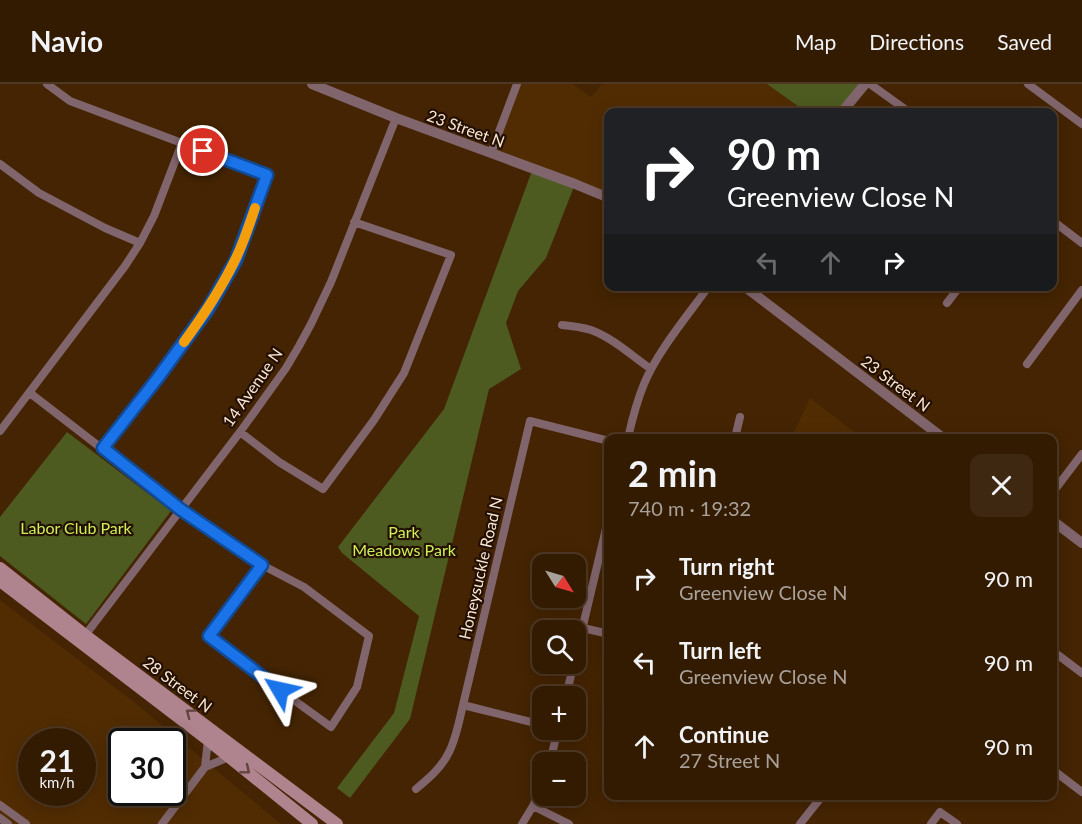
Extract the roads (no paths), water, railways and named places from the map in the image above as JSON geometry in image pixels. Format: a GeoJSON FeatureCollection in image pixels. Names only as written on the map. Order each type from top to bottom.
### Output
{"type":"FeatureCollection","features":[{"type":"Feature","properties":{"kind":"main road","name":"28 Street N"},"geometry":{"type":"LineString","coordinates":[[0,568],[82,639],[312,824]]}},
{"type":"Feature","properties":{"kind":"main road","name":"28 Street N"},"geometry":{"type":"LineString","coordinates":[[3,586],[82,639],[337,824]]}},
{"type":"Feature","properties":{"kind":"street"},"geometry":{"type":"LineString","coordinates":[[47,84],[70,101],[267,175],[236,260],[208,309],[103,448]]}},
{"type":"Feature","properties":{"kind":"street","name":"23 Street N"},"geometry":{"type":"LineString","coordinates":[[312,84],[604,196]]}},
{"type":"Feature","properties":{"kind":"street"},"geometry":{"type":"LineString","coordinates":[[490,153],[517,84]]}},
{"type":"Feature","properties":{"kind":"street"},"geometry":{"type":"LineString","coordinates":[[845,108],[865,84]]}},
{"type":"Feature","properties":{"kind":"street"},"geometry":{"type":"LineString","coordinates":[[870,84],[903,108]]}},
{"type":"Feature","properties":{"kind":"street"},"geometry":{"type":"LineString","coordinates":[[1028,84],[1082,124]]}},
{"type":"Feature","properties":{"kind":"street","name":"14 Avenue N"},"geometry":{"type":"LineString","coordinates":[[82,639],[286,368],[331,282],[396,118]]}},
{"type":"Feature","properties":{"kind":"street"},"geometry":{"type":"LineString","coordinates":[[0,430],[141,243],[182,143]]}},
{"type":"Feature","properties":{"kind":"street"},"geometry":{"type":"LineString","coordinates":[[0,164],[39,193],[105,228],[141,243]]}},
{"type":"Feature","properties":{"kind":"street"},"geometry":{"type":"LineString","coordinates":[[240,432],[279,462],[323,489],[374,420],[404,373],[451,255],[354,222]]}},
{"type":"Feature","properties":{"kind":"street"},"geometry":{"type":"LineString","coordinates":[[1057,224],[1082,243]]}},
{"type":"Feature","properties":{"kind":"street"},"geometry":{"type":"LineString","coordinates":[[1027,364],[1082,290]]}},
{"type":"Feature","properties":{"kind":"street"},"geometry":{"type":"LineString","coordinates":[[629,434],[644,384],[651,369],[705,291]]}},
{"type":"Feature","properties":{"kind":"street","name":"23 Street N"},"geometry":{"type":"LineString","coordinates":[[751,291],[939,434]]}},
{"type":"Feature","properties":{"kind":"street"},"geometry":{"type":"LineString","coordinates":[[947,303],[956,291]]}},
{"type":"Feature","properties":{"kind":"street"},"geometry":{"type":"LineString","coordinates":[[562,325],[598,333],[651,369]]}},
{"type":"Feature","properties":{"kind":"street"},"geometry":{"type":"LineString","coordinates":[[30,393],[180,509],[262,565],[305,588],[369,636],[357,687],[331,727],[209,636],[262,565]]}},
{"type":"Feature","properties":{"kind":"street"},"geometry":{"type":"LineString","coordinates":[[736,434],[740,417]]}},
{"type":"Feature","properties":{"kind":"street","name":"Honeysuckle Road N"},"geometry":{"type":"LineString","coordinates":[[416,789],[436,771],[448,754],[463,705],[530,421],[604,440]]}},
{"type":"Feature","properties":{"kind":"street"},"geometry":{"type":"LineString","coordinates":[[1057,487],[1082,454]]}},
{"type":"Feature","properties":{"kind":"street"},"geometry":{"type":"LineString","coordinates":[[1057,524],[1082,543]]}},
{"type":"Feature","properties":{"kind":"street"},"geometry":{"type":"LineString","coordinates":[[585,620],[604,538]]}},
{"type":"Feature","properties":{"kind":"street"},"geometry":{"type":"LineString","coordinates":[[586,629],[604,633]]}},
{"type":"Feature","properties":{"kind":"street"},"geometry":{"type":"LineString","coordinates":[[1057,656],[1082,673]]}},
{"type":"Feature","properties":{"kind":"street"},"geometry":{"type":"LineString","coordinates":[[463,705],[532,722]]}},
{"type":"Feature","properties":{"kind":"street"},"geometry":{"type":"LineString","coordinates":[[206,767],[208,740]]}},
{"type":"Feature","properties":{"kind":"street"},"geometry":{"type":"LineString","coordinates":[[162,824],[206,767],[229,757]]}},
{"type":"Feature","properties":{"kind":"street"},"geometry":{"type":"LineString","coordinates":[[1057,773],[1082,792]]}},
{"type":"Feature","properties":{"kind":"street"},"geometry":{"type":"LineString","coordinates":[[800,824],[819,800]]}},
{"type":"Feature","properties":{"kind":"street"},"geometry":{"type":"LineString","coordinates":[[0,805],[26,824]]}},
{"type":"Feature","properties":{"kind":"street"},"geometry":{"type":"LineString","coordinates":[[522,824],[533,806],[569,824]]}},
{"type":"Feature","properties":{"kind":"street"},"geometry":{"type":"LineString","coordinates":[[931,824],[940,812],[957,824]]}},
{"type":"Feature","properties":{"kind":"street"},"geometry":{"type":"LineString","coordinates":[[0,818],[8,824]]}},
{"type":"Feature","properties":{"kind":"park label","name":"Labor Club Park"},"geometry":{"type":"Point","coordinates":[76,527]}},
{"type":"Feature","properties":{"kind":"park label","name":"Park Meadows Park"},"geometry":{"type":"Point","coordinates":[404,540]}}]}
